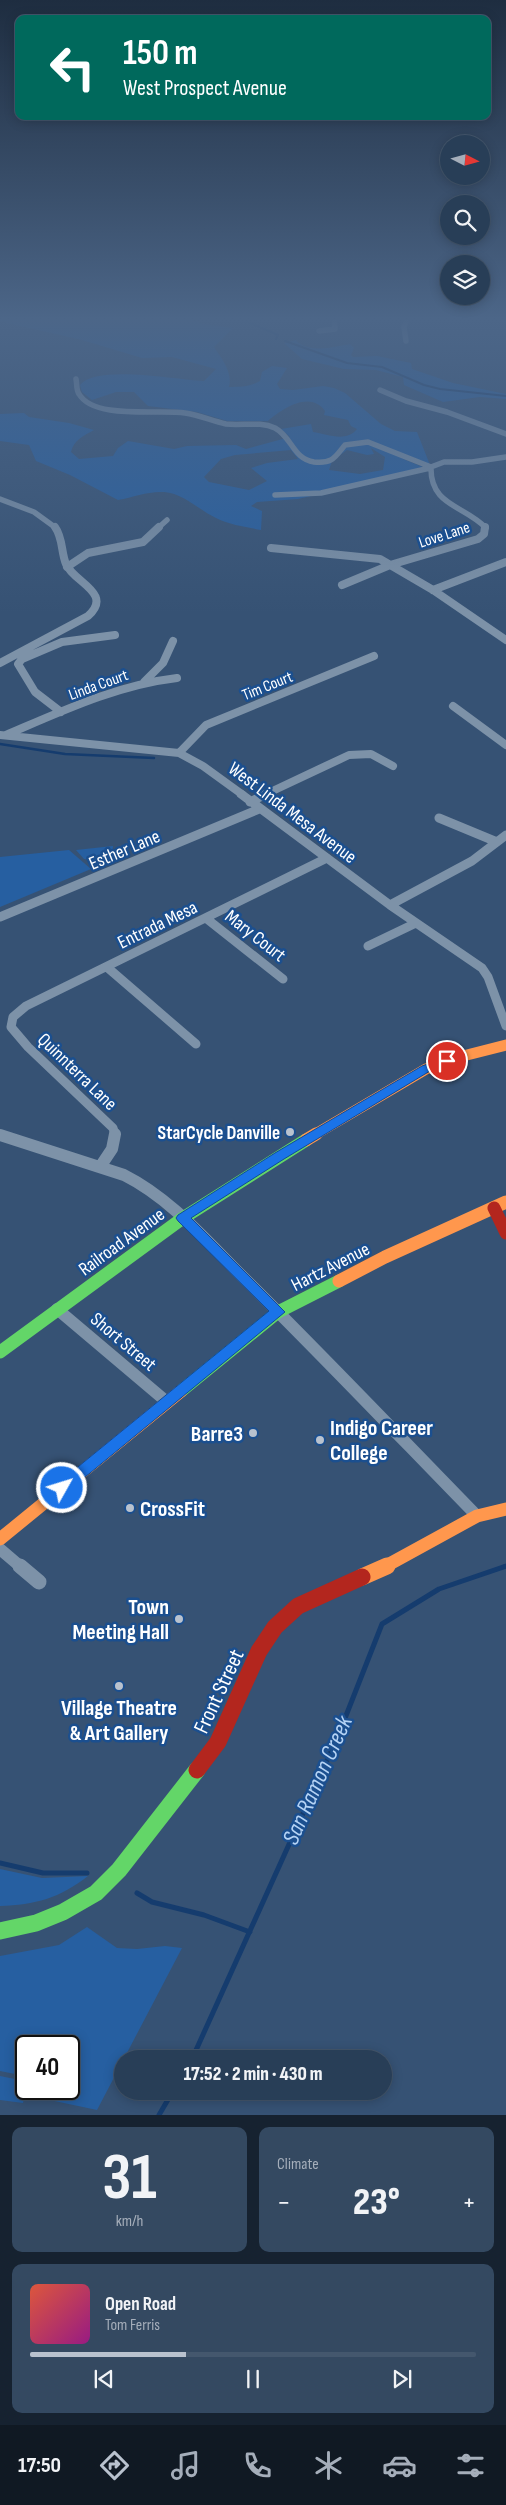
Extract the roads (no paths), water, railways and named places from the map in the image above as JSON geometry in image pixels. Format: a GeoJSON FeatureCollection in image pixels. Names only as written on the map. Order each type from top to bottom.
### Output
{"type":"FeatureCollection","features":[{"type":"Feature","properties":{"kind":"street"},"geometry":{"type":"LineString","coordinates":[[196,416],[229,424],[270,426],[287,437],[301,457],[307,460],[327,462],[336,458],[345,445],[368,442],[431,467]]}},
{"type":"Feature","properties":{"kind":"street"},"geometry":{"type":"LineString","coordinates":[[457,416],[506,434]]}},
{"type":"Feature","properties":{"kind":"street"},"geometry":{"type":"LineString","coordinates":[[275,495],[321,493],[431,467],[444,462],[472,462],[506,457]]}},
{"type":"Feature","properties":{"kind":"street","name":"Love Lane"},"geometry":{"type":"LineString","coordinates":[[390,565],[478,539],[484,534],[486,528],[479,519],[442,498],[433,489],[431,467]]}},
{"type":"Feature","properties":{"kind":"street"},"geometry":{"type":"LineString","coordinates":[[0,499],[46,519],[53,524],[59,531],[63,558],[67,567],[94,592],[96,600],[93,612],[0,663]]}},
{"type":"Feature","properties":{"kind":"street"},"geometry":{"type":"LineString","coordinates":[[0,505],[9,502]]}},
{"type":"Feature","properties":{"kind":"street"},"geometry":{"type":"LineString","coordinates":[[67,567],[88,553],[143,542],[167,520]]}},
{"type":"Feature","properties":{"kind":"street","name":"Love Lane"},"geometry":{"type":"LineString","coordinates":[[271,548],[370,557],[390,565],[433,590],[506,640]]}},
{"type":"Feature","properties":{"kind":"street"},"geometry":{"type":"LineString","coordinates":[[433,590],[506,562]]}},
{"type":"Feature","properties":{"kind":"street"},"geometry":{"type":"LineString","coordinates":[[342,584],[390,565]]}},
{"type":"Feature","properties":{"kind":"street"},"geometry":{"type":"LineString","coordinates":[[61,712],[41,701],[27,684],[18,664],[22,659],[62,642],[115,634]]}},
{"type":"Feature","properties":{"kind":"street","name":"Linda Court"},"geometry":{"type":"LineString","coordinates":[[144,682],[163,663],[173,641]]}},
{"type":"Feature","properties":{"kind":"street","name":"Tim Court"},"geometry":{"type":"LineString","coordinates":[[179,753],[206,725],[374,656]]}},
{"type":"Feature","properties":{"kind":"street","name":"Linda Court"},"geometry":{"type":"LineString","coordinates":[[2,736],[144,682],[177,678]]}},
{"type":"Feature","properties":{"kind":"street"},"geometry":{"type":"LineString","coordinates":[[453,706],[506,745]]}},
{"type":"Feature","properties":{"kind":"street","name":"West Linda Mesa Avenue"},"geometry":{"type":"LineString","coordinates":[[2,736],[179,753],[203,766],[390,905],[482,968],[488,977],[506,1026]]}},
{"type":"Feature","properties":{"kind":"street"},"geometry":{"type":"LineString","coordinates":[[250,802],[349,755],[371,754],[393,766]]}},
{"type":"Feature","properties":{"kind":"street","name":"Esther Lane"},"geometry":{"type":"LineString","coordinates":[[0,917],[259,808]]}},
{"type":"Feature","properties":{"kind":"street"},"geometry":{"type":"LineString","coordinates":[[439,818],[497,842]]}},
{"type":"Feature","properties":{"kind":"street"},"geometry":{"type":"LineString","coordinates":[[390,905],[472,861],[506,835]]}},
{"type":"Feature","properties":{"kind":"street","name":"Entrada Mesa"},"geometry":{"type":"LineString","coordinates":[[11,1026],[13,1017],[26,1006],[108,968],[327,858]]}},
{"type":"Feature","properties":{"kind":"street","name":"Mary Court"},"geometry":{"type":"LineString","coordinates":[[207,919],[283,980]]}},
{"type":"Feature","properties":{"kind":"street"},"geometry":{"type":"LineString","coordinates":[[368,946],[416,922]]}},
{"type":"Feature","properties":{"kind":"street"},"geometry":{"type":"LineString","coordinates":[[108,968],[196,1044]]}},
{"type":"Feature","properties":{"kind":"street","name":"Quinnterra Lane"},"geometry":{"type":"LineString","coordinates":[[11,1026],[28,1048],[113,1128],[116,1134],[115,1144],[100,1167]]}},
{"type":"Feature","properties":{"kind":"street","name":"Railroad Avenue"},"geometry":{"type":"LineString","coordinates":[[0,1352],[182,1218],[279,1156],[426,1068],[506,1045]]}},
{"type":"Feature","properties":{"kind":"street"},"geometry":{"type":"LineString","coordinates":[[0,1135],[134,1179],[182,1218],[278,1312],[476,1516]]}},
{"type":"Feature","properties":{"kind":"street","name":"Hartz Avenue"},"geometry":{"type":"LineString","coordinates":[[0,1538],[278,1312],[385,1257],[506,1202]]}},
{"type":"Feature","properties":{"kind":"street"},"geometry":{"type":"LineString","coordinates":[[494,1208],[506,1233]]}},
{"type":"Feature","properties":{"kind":"street","name":"Short Street"},"geometry":{"type":"LineString","coordinates":[[56,1309],[167,1402]]}},
{"type":"Feature","properties":{"kind":"street","name":"Front Street"},"geometry":{"type":"LineString","coordinates":[[0,1931],[36,1923],[63,1912],[96,1893],[119,1870],[218,1742],[259,1651],[275,1627],[298,1606],[402,1559],[476,1516],[506,1509]]}},
{"type":"Feature","properties":{"kind":"street"},"geometry":{"type":"LineString","coordinates":[[0,1549],[39,1582]]}},
{"type":"Feature","properties":{"kind":"waterway"},"geometry":{"type":"LineString","coordinates":[[0,744],[65,754],[154,758]]}},
{"type":"Feature","properties":{"kind":"waterway","name":"San Ramon Creek"},"geometry":{"type":"LineString","coordinates":[[249,1932],[338,1736],[382,1624],[439,1589],[506,1566],[503,1567]]}},
{"type":"Feature","properties":{"kind":"waterway"},"geometry":{"type":"LineString","coordinates":[[0,1863],[43,1873],[87,1873]]}},
{"type":"Feature","properties":{"kind":"waterway"},"geometry":{"type":"LineString","coordinates":[[137,1893],[152,1902],[204,1915],[249,1932]]}},
{"type":"Feature","properties":{"kind":"waterway","name":"San Ramon Creek"},"geometry":{"type":"LineString","coordinates":[[196,2050],[249,1932]]}},
{"type":"Feature","properties":{"kind":"waterway","name":"San Ramon Creek"},"geometry":{"type":"LineString","coordinates":[[159,2115],[168,2100]]}},
{"type":"Feature","properties":{"kind":"place","name":"StarCycle Danville"},"geometry":{"type":"Point","coordinates":[290,1132]}},
{"type":"Feature","properties":{"kind":"place","name":"Barre3"},"geometry":{"type":"Point","coordinates":[253,1433]}},
{"type":"Feature","properties":{"kind":"place","name":"Indigo Career College"},"geometry":{"type":"Point","coordinates":[320,1440]}},
{"type":"Feature","properties":{"kind":"place","name":"CrossFit"},"geometry":{"type":"Point","coordinates":[130,1508]}},
{"type":"Feature","properties":{"kind":"place","name":"Town Meeting Hall"},"geometry":{"type":"Point","coordinates":[179,1619]}},
{"type":"Feature","properties":{"kind":"place","name":"Village Theatre & Art Gallery"},"geometry":{"type":"Point","coordinates":[119,1686]}}]}
